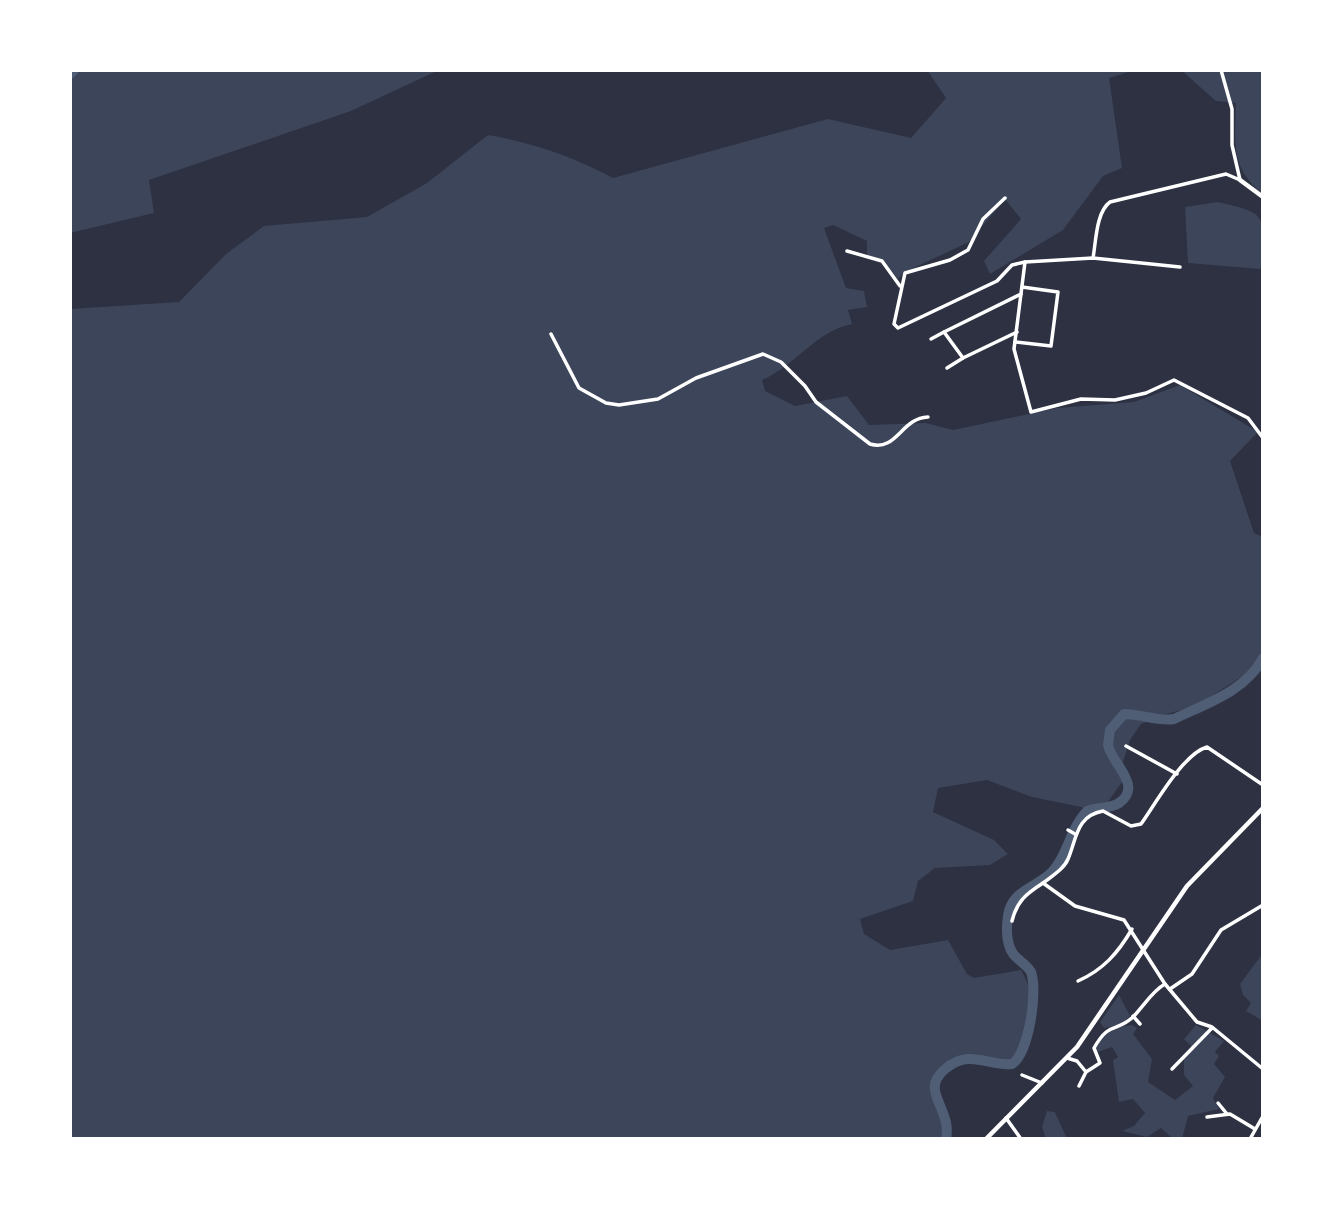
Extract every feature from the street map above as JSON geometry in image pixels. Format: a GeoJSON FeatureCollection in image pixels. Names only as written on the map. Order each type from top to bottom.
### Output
{"type":"FeatureCollection","features":[{"type":"Feature","properties":{"kind":"street"},"geometry":{"type":"LineString","coordinates":[[1221,70],[1233,109],[1232,145],[1240,180]]}},
{"type":"Feature","properties":{"kind":"street"},"geometry":{"type":"LineString","coordinates":[[1093,258],[1101,215],[1104,206],[1110,202],[1226,174],[1240,180],[1263,197]]}},
{"type":"Feature","properties":{"kind":"street"},"geometry":{"type":"LineString","coordinates":[[1005,198],[983,219],[968,250],[950,260],[905,273],[900,286],[894,324],[903,328],[997,281],[1012,265],[1025,262],[1093,258],[1180,267]]}},
{"type":"Feature","properties":{"kind":"street"},"geometry":{"type":"LineString","coordinates":[[847,251],[882,261],[900,286]]}},
{"type":"Feature","properties":{"kind":"street"},"geometry":{"type":"LineString","coordinates":[[1025,262],[1015,358],[1031,412],[1081,399],[1115,400],[1146,393],[1174,380],[1248,418],[1263,438]]}},
{"type":"Feature","properties":{"kind":"street"},"geometry":{"type":"LineString","coordinates":[[1015,342],[1051,346],[1058,292],[1022,287]]}},
{"type":"Feature","properties":{"kind":"street"},"geometry":{"type":"LineString","coordinates":[[932,339],[1021,294]]}},
{"type":"Feature","properties":{"kind":"street"},"geometry":{"type":"LineString","coordinates":[[944,331],[963,358]]}},
{"type":"Feature","properties":{"kind":"street"},"geometry":{"type":"LineString","coordinates":[[947,368],[1017,332]]}},
{"type":"Feature","properties":{"kind":"street"},"geometry":{"type":"LineString","coordinates":[[551,334],[579,388],[606,403],[619,405],[658,399],[696,379],[763,354],[781,362],[805,386],[816,402],[835,414],[856,436],[870,444],[880,447],[890,444],[908,422],[928,417]]}},
{"type":"Feature","properties":{"kind":"street"},"geometry":{"type":"LineString","coordinates":[[1126,746],[1177,774]]}},
{"type":"Feature","properties":{"kind":"street"},"geometry":{"type":"LineString","coordinates":[[1012,921],[1016,906],[1024,895],[1044,883],[1065,865],[1075,834],[1089,816],[1103,811],[1131,826],[1141,824],[1177,774],[1200,749],[1207,747],[1263,785]]}},
{"type":"Feature","properties":{"kind":"street"},"geometry":{"type":"LineString","coordinates":[[986,1139],[1067,1058],[1091,1030],[1201,867],[1263,807]]}},
{"type":"Feature","properties":{"kind":"street"},"geometry":{"type":"LineString","coordinates":[[1068,830],[1075,834]]}},
{"type":"Feature","properties":{"kind":"street"},"geometry":{"type":"LineString","coordinates":[[1044,883],[1074,906],[1124,920],[1166,984],[1197,1022],[1212,1027],[1263,1069]]}},
{"type":"Feature","properties":{"kind":"street"},"geometry":{"type":"LineString","coordinates":[[1170,989],[1192,974],[1221,930],[1263,905]]}},
{"type":"Feature","properties":{"kind":"street"},"geometry":{"type":"LineString","coordinates":[[1078,982],[1099,972],[1122,946],[1132,929]]}},
{"type":"Feature","properties":{"kind":"street"},"geometry":{"type":"LineString","coordinates":[[1079,1086],[1086,1072],[1100,1063],[1094,1048],[1102,1035],[1110,1027],[1121,1025],[1133,1016],[1166,984]]}},
{"type":"Feature","properties":{"kind":"street"},"geometry":{"type":"LineString","coordinates":[[1133,1016],[1140,1024]]}},
{"type":"Feature","properties":{"kind":"street"},"geometry":{"type":"LineString","coordinates":[[1172,1069],[1212,1027]]}},
{"type":"Feature","properties":{"kind":"street"},"geometry":{"type":"LineString","coordinates":[[1067,1058],[1077,1061],[1086,1072]]}},
{"type":"Feature","properties":{"kind":"street"},"geometry":{"type":"LineString","coordinates":[[1022,1075],[1042,1083]]}},
{"type":"Feature","properties":{"kind":"street"},"geometry":{"type":"LineString","coordinates":[[1218,1103],[1227,1114],[1255,1129]]}},
{"type":"Feature","properties":{"kind":"street"},"geometry":{"type":"LineString","coordinates":[[1207,1117],[1227,1114]]}},
{"type":"Feature","properties":{"kind":"street"},"geometry":{"type":"LineString","coordinates":[[1250,1139],[1263,1116]]}},
{"type":"Feature","properties":{"kind":"street"},"geometry":{"type":"LineString","coordinates":[[1006,1118],[1021,1139]]}},
{"type":"Feature","properties":{"kind":"shaded area"},"geometry":{"type":"Polygon","coordinates":[[[70,70],[439,70],[351,111],[149,180],[154,213],[70,233],[70,70]]]}},
{"type":"Feature","properties":{"kind":"shaded area"},"geometry":{"type":"Polygon","coordinates":[[[927,70],[1135,70],[1109,78],[1122,168],[1103,176],[1063,230],[990,274],[984,261],[1021,219],[1005,199],[969,242],[905,272],[898,279],[884,261],[867,255],[867,241],[833,225],[824,228],[846,288],[864,291],[867,307],[848,310],[852,324],[827,334],[762,380],[765,391],[795,406],[847,396],[869,425],[926,423],[953,430],[1057,408],[1134,402],[1180,385],[1258,432],[1230,461],[1254,533],[1263,537],[1263,663],[1196,706],[1141,724],[1130,740],[1123,762],[1122,782],[1107,803],[1086,808],[1032,797],[987,780],[938,788],[933,812],[994,840],[1008,854],[990,865],[935,868],[918,881],[913,901],[860,919],[864,934],[890,950],[948,940],[967,974],[974,978],[1021,970],[1030,993],[1032,1014],[1018,1058],[992,1063],[962,1059],[943,1070],[932,1086],[947,1139],[70,1139],[70,309],[179,302],[226,254],[264,226],[367,217],[427,183],[488,135],[552,151],[613,178],[828,119],[911,138],[946,98],[927,70]]]}},
{"type":"Feature","properties":{"kind":"shaded area"},"geometry":{"type":"Polygon","coordinates":[[[1181,70],[1263,70],[1263,194],[1252,184],[1240,164],[1235,142],[1236,103],[1216,101],[1181,70]]]}},
{"type":"Feature","properties":{"kind":"shaded area"},"geometry":{"type":"Polygon","coordinates":[[[1218,202],[1247,210],[1260,219],[1263,266],[1260,269],[1188,263],[1185,207],[1218,202]]]}},
{"type":"Feature","properties":{"kind":"shaded area"},"geometry":{"type":"Polygon","coordinates":[[[1263,953],[1263,1021],[1246,1011],[1251,1003],[1243,995],[1240,984],[1263,953]]]}},
{"type":"Feature","properties":{"kind":"shaded area"},"geometry":{"type":"Polygon","coordinates":[[[1119,995],[1130,1016],[1121,1025],[1104,1028],[1100,1022],[1119,995]]]}},
{"type":"Feature","properties":{"kind":"shaded area"},"geometry":{"type":"Polygon","coordinates":[[[1132,1025],[1137,1028],[1133,1034],[1152,1059],[1148,1082],[1175,1100],[1193,1086],[1184,1075],[1184,1058],[1192,1047],[1184,1039],[1196,1025],[1224,1041],[1215,1052],[1219,1056],[1214,1064],[1225,1077],[1213,1098],[1219,1109],[1188,1116],[1182,1139],[1173,1139],[1161,1128],[1147,1137],[1122,1131],[1134,1126],[1145,1113],[1133,1099],[1119,1102],[1113,1060],[1118,1057],[1112,1047],[1098,1052],[1095,1046],[1112,1028],[1132,1025]]]}},
{"type":"Feature","properties":{"kind":"shaded area"},"geometry":{"type":"Polygon","coordinates":[[[1047,1111],[1055,1112],[1067,1139],[1046,1139],[1042,1127],[1047,1111]]]}},
{"type":"Feature","properties":{"kind":"waterway"},"geometry":{"type":"LineString","coordinates":[[70,74],[74,70]]}},
{"type":"Feature","properties":{"kind":"waterway"},"geometry":{"type":"LineString","coordinates":[[946,1139],[945,1120],[935,1091],[940,1074],[951,1065],[968,1059],[1012,1064],[1018,1058],[1027,1035],[1033,1007],[1033,981],[1030,970],[1013,953],[1009,944],[1007,927],[1010,907],[1014,900],[1052,872],[1087,811],[1115,805],[1126,796],[1127,782],[1108,745],[1110,730],[1124,714],[1174,719],[1211,702],[1236,688],[1256,669],[1263,658]]}}]}
